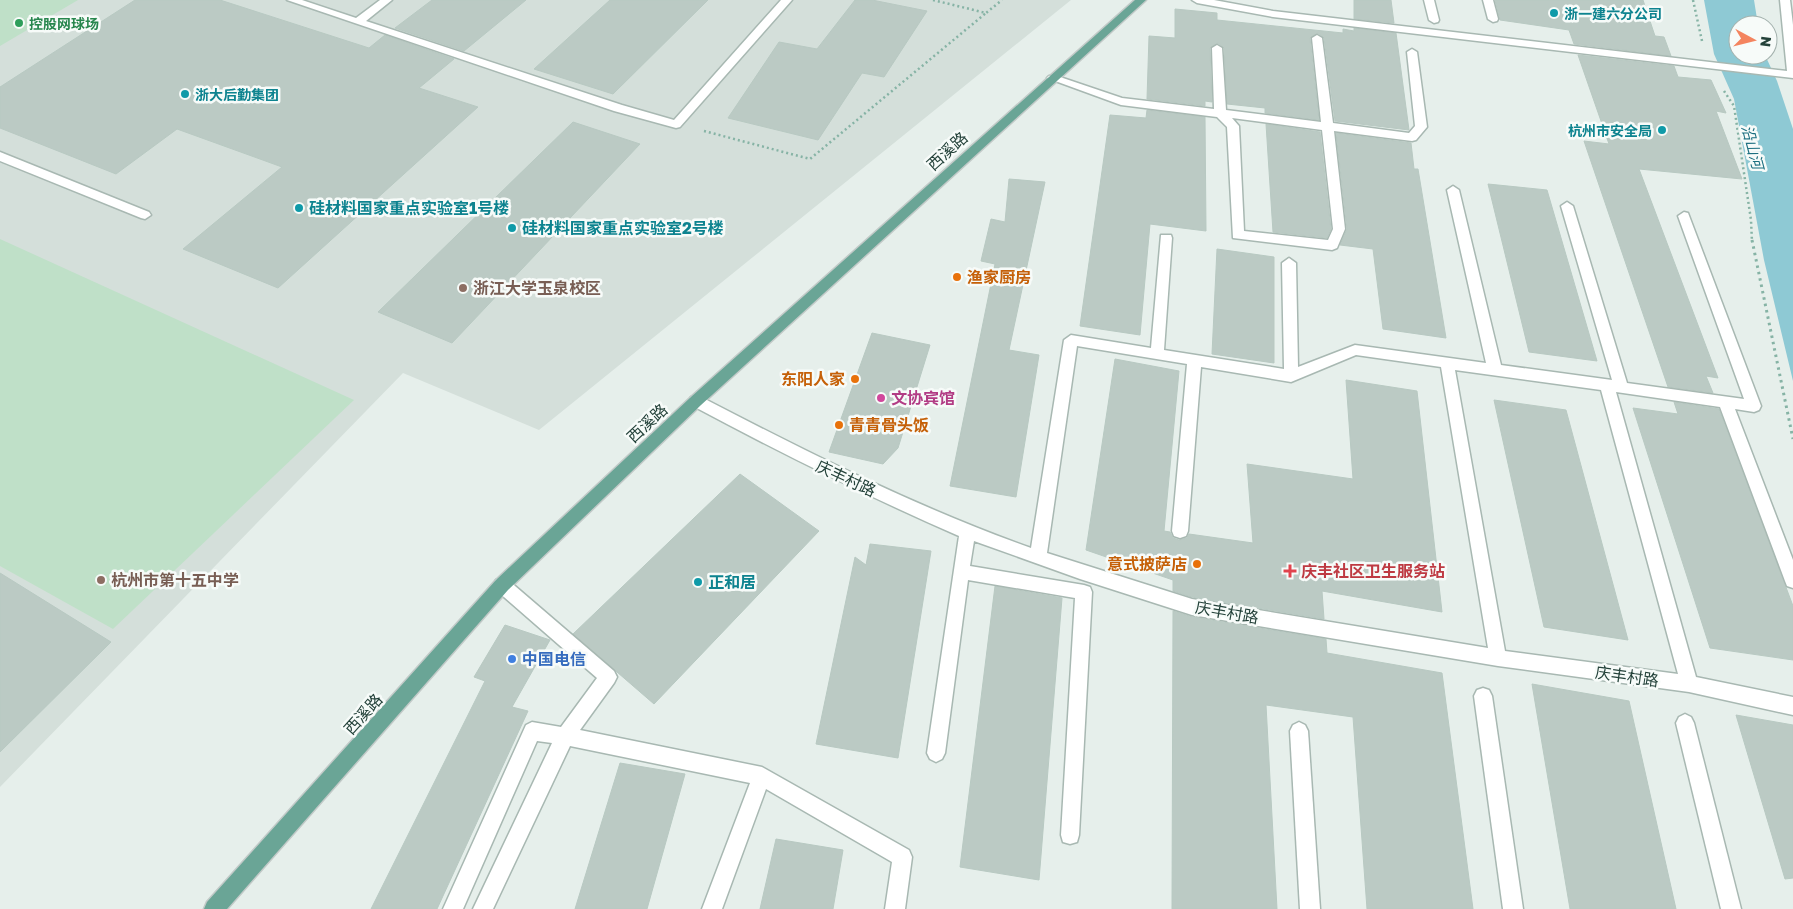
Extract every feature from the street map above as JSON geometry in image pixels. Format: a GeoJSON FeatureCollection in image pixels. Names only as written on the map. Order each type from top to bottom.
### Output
{"type":"FeatureCollection","features":[{"type":"Feature","properties":{"kind":"main road","name":"西溪路"},"geometry":{"type":"LineString","coordinates":[[214,909],[502,585],[696,401],[1141,0]]}},
{"type":"Feature","properties":{"kind":"street"},"geometry":{"type":"LineString","coordinates":[[292,0],[618,108],[676,124],[787,0]]}},
{"type":"Feature","properties":{"kind":"street"},"geometry":{"type":"LineString","coordinates":[[359,21],[387,0]]}},
{"type":"Feature","properties":{"kind":"street"},"geometry":{"type":"LineString","coordinates":[[1197,0],[1273,14],[1789,74],[1785,0]]}},
{"type":"Feature","properties":{"kind":"street"},"geometry":{"type":"LineString","coordinates":[[1429,0],[1434,20]]}},
{"type":"Feature","properties":{"kind":"street"},"geometry":{"type":"LineString","coordinates":[[1488,0],[1493,19]]}},
{"type":"Feature","properties":{"kind":"street"},"geometry":{"type":"LineString","coordinates":[[1217,48],[1220,113],[1233,126],[1238,235],[1332,244],[1339,229],[1326,126],[1318,38]]}},
{"type":"Feature","properties":{"kind":"street"},"geometry":{"type":"LineString","coordinates":[[1053,78],[1121,101],[1412,137],[1421,127],[1412,52]]}},
{"type":"Feature","properties":{"kind":"street"},"geometry":{"type":"LineString","coordinates":[[0,156],[145,215]]}},
{"type":"Feature","properties":{"kind":"street"},"geometry":{"type":"LineString","coordinates":[[1454,190],[1495,371]]}},
{"type":"Feature","properties":{"kind":"street"},"geometry":{"type":"LineString","coordinates":[[1567,206],[1615,388],[1689,684]]}},
{"type":"Feature","properties":{"kind":"street"},"geometry":{"type":"LineString","coordinates":[[1038,557],[1071,340],[1291,376],[1355,350],[1726,404],[1754,406],[1684,216]]}},
{"type":"Feature","properties":{"kind":"street"},"geometry":{"type":"LineString","coordinates":[[1157,354],[1166,238]]}},
{"type":"Feature","properties":{"kind":"street"},"geometry":{"type":"LineString","coordinates":[[1289,263],[1291,376]]}},
{"type":"Feature","properties":{"kind":"street"},"geometry":{"type":"LineString","coordinates":[[1180,531],[1194,360]]}},
{"type":"Feature","properties":{"kind":"street"},"geometry":{"type":"LineString","coordinates":[[1447,364],[1498,658]]}},
{"type":"Feature","properties":{"kind":"street","name":"庆丰村路"},"geometry":{"type":"LineString","coordinates":[[696,401],[802,457],[901,504],[968,532],[1038,557],[1192,606],[1498,658],[1689,684],[1793,706]]}},
{"type":"Feature","properties":{"kind":"street"},"geometry":{"type":"LineString","coordinates":[[1726,404],[1793,581]]}},
{"type":"Feature","properties":{"kind":"street"},"geometry":{"type":"LineString","coordinates":[[936,753],[968,532]]}},
{"type":"Feature","properties":{"kind":"street"},"geometry":{"type":"LineString","coordinates":[[962,572],[1084,592],[1070,835]]}},
{"type":"Feature","properties":{"kind":"street"},"geometry":{"type":"LineString","coordinates":[[483,909],[565,736],[608,677],[502,585]]}},
{"type":"Feature","properties":{"kind":"street"},"geometry":{"type":"LineString","coordinates":[[1483,696],[1513,909]]}},
{"type":"Feature","properties":{"kind":"street"},"geometry":{"type":"LineString","coordinates":[[1686,723],[1731,909]]}},
{"type":"Feature","properties":{"kind":"street"},"geometry":{"type":"LineString","coordinates":[[453,909],[532,731],[762,776],[902,857],[895,909]]}},
{"type":"Feature","properties":{"kind":"street"},"geometry":{"type":"LineString","coordinates":[[1299,731],[1310,909]]}},
{"type":"Feature","properties":{"kind":"street"},"geometry":{"type":"LineString","coordinates":[[712,909],[762,776]]}},
{"type":"Feature","properties":{"kind":"path"},"geometry":{"type":"LineString","coordinates":[[933,0],[986,13]]}},
{"type":"Feature","properties":{"kind":"path"},"geometry":{"type":"LineString","coordinates":[[676,124],[810,159],[1002,0]]}},
{"type":"Feature","properties":{"kind":"path"},"geometry":{"type":"LineString","coordinates":[[1693,0],[1711,65],[1734,106],[1752,220],[1752,237],[1787,417],[1793,439]]}},
{"type":"Feature","properties":{"kind":"shaded area","name":"浙江大学玉泉校区"},"geometry":{"type":"Polygon","coordinates":[[[0,0],[1071,0],[539,430],[403,373],[0,787],[0,0]]]}},
{"type":"Feature","properties":{"kind":"green space","name":"控股网球场"},"geometry":{"type":"Polygon","coordinates":[[[0,0],[78,0],[0,46],[0,0]]]}},
{"type":"Feature","properties":{"kind":"green space","name":"杭州市第十五中学"},"geometry":{"type":"Polygon","coordinates":[[[0,239],[354,400],[113,629],[0,566],[0,239]]]}},
{"type":"Feature","properties":{"kind":"water","name":"沿山河"},"geometry":{"type":"Polygon","coordinates":[[[1704,0],[1754,0],[1756,15],[1728,15],[1728,65],[1770,65],[1793,129],[1793,381],[1764,260],[1734,99],[1714,54],[1704,0]]]}},
{"type":"Feature","properties":{"kind":"building"},"geometry":{"type":"Polygon","coordinates":[[[135,0],[220,0],[369,48],[385,35],[454,59],[419,88],[478,107],[278,288],[183,249],[282,167],[177,129],[116,174],[0,128],[0,87],[135,0]]]}},
{"type":"Feature","properties":{"kind":"building"},"geometry":{"type":"Polygon","coordinates":[[[432,0],[526,0],[464,51],[395,28],[432,0]]]}},
{"type":"Feature","properties":{"kind":"building"},"geometry":{"type":"Polygon","coordinates":[[[610,0],[708,0],[613,94],[534,69],[610,0]]]}},
{"type":"Feature","properties":{"kind":"building"},"geometry":{"type":"Polygon","coordinates":[[[855,0],[872,0],[927,11],[884,77],[862,73],[818,140],[728,118],[779,42],[817,49],[855,0]]]}},
{"type":"Feature","properties":{"kind":"building"},"geometry":{"type":"Polygon","coordinates":[[[1354,0],[1391,0],[1394,23],[1354,19],[1354,0]]]}},
{"type":"Feature","properties":{"kind":"building"},"geometry":{"type":"Polygon","coordinates":[[[1495,0],[1643,0],[1655,36],[1664,37],[1671,56],[1574,44],[1569,30],[1500,20],[1495,0]]]}},
{"type":"Feature","properties":{"kind":"building"},"geometry":{"type":"Polygon","coordinates":[[[1175,9],[1217,13],[1217,20],[1343,33],[1343,29],[1354,31],[1354,28],[1396,33],[1409,130],[1335,121],[1324,38],[1318,33],[1310,38],[1319,120],[1265,113],[1265,108],[1227,104],[1224,48],[1218,43],[1210,48],[1212,102],[1205,101],[1205,106],[1147,99],[1149,36],[1175,38],[1175,9]]]}},
{"type":"Feature","properties":{"kind":"building"},"geometry":{"type":"Polygon","coordinates":[[[1578,55],[1674,66],[1678,77],[1711,80],[1726,113],[1716,111],[1742,179],[1639,169],[1718,378],[1706,376],[1713,393],[1668,387],[1584,141],[1609,144],[1578,55]]]}},
{"type":"Feature","properties":{"kind":"building"},"geometry":{"type":"Polygon","coordinates":[[[1147,110],[1205,117],[1206,231],[1150,224],[1140,335],[1080,326],[1110,115],[1146,118],[1147,110]]]}},
{"type":"Feature","properties":{"kind":"building","name":"硅材料国家重点实验室2号楼"},"geometry":{"type":"Polygon","coordinates":[[[573,122],[640,144],[452,343],[378,312],[573,122]]]}},
{"type":"Feature","properties":{"kind":"building"},"geometry":{"type":"Polygon","coordinates":[[[1266,124],[1320,132],[1331,229],[1327,238],[1273,232],[1266,124]]]}},
{"type":"Feature","properties":{"kind":"building"},"geometry":{"type":"Polygon","coordinates":[[[1336,133],[1411,143],[1414,169],[1418,169],[1446,338],[1383,329],[1373,249],[1340,245],[1347,229],[1336,133]]]}},
{"type":"Feature","properties":{"kind":"building"},"geometry":{"type":"Polygon","coordinates":[[[1009,179],[1045,182],[1009,350],[1039,355],[1016,497],[950,486],[995,264],[981,261],[991,219],[1005,222],[1009,179]]]}},
{"type":"Feature","properties":{"kind":"building"},"geometry":{"type":"Polygon","coordinates":[[[1488,184],[1547,190],[1597,361],[1529,352],[1488,184]]]}},
{"type":"Feature","properties":{"kind":"building"},"geometry":{"type":"Polygon","coordinates":[[[1217,249],[1274,257],[1274,363],[1212,354],[1217,249]]]}},
{"type":"Feature","properties":{"kind":"building","name":"文协宾馆"},"geometry":{"type":"Polygon","coordinates":[[[872,333],[930,345],[898,448],[883,464],[829,452],[872,333]]]}},
{"type":"Feature","properties":{"kind":"building"},"geometry":{"type":"Polygon","coordinates":[[[1115,359],[1179,371],[1164,531],[1170,532],[1173,538],[1179,540],[1187,538],[1189,534],[1253,543],[1247,464],[1353,479],[1346,380],[1417,391],[1442,612],[1322,591],[1324,619],[1192,597],[1173,591],[1173,580],[1086,550],[1115,359]]]}},
{"type":"Feature","properties":{"kind":"building"},"geometry":{"type":"Polygon","coordinates":[[[1494,400],[1566,410],[1628,640],[1544,627],[1494,400]]]}},
{"type":"Feature","properties":{"kind":"building"},"geometry":{"type":"Polygon","coordinates":[[[1674,402],[1719,409],[1793,606],[1793,660],[1710,648],[1633,408],[1678,414],[1674,402]]]}},
{"type":"Feature","properties":{"kind":"building","name":"正和居"},"geometry":{"type":"Polygon","coordinates":[[[740,474],[819,531],[654,704],[573,634],[740,474]]]}},
{"type":"Feature","properties":{"kind":"building"},"geometry":{"type":"Polygon","coordinates":[[[870,544],[931,551],[898,758],[816,744],[855,557],[866,565],[870,544]]]}},
{"type":"Feature","properties":{"kind":"building"},"geometry":{"type":"Polygon","coordinates":[[[0,573],[111,642],[0,752],[0,573]]]}},
{"type":"Feature","properties":{"kind":"building"},"geometry":{"type":"Polygon","coordinates":[[[995,586],[1062,598],[1039,880],[960,867],[995,586]]]}},
{"type":"Feature","properties":{"kind":"building"},"geometry":{"type":"Polygon","coordinates":[[[1173,611],[1192,617],[1326,639],[1327,653],[1442,673],[1473,909],[1367,909],[1353,717],[1266,705],[1277,909],[1172,909],[1173,611]]]}},
{"type":"Feature","properties":{"kind":"building"},"geometry":{"type":"Polygon","coordinates":[[[505,625],[550,640],[512,707],[528,711],[437,909],[371,909],[485,681],[474,677],[505,625]]]}},
{"type":"Feature","properties":{"kind":"building"},"geometry":{"type":"Polygon","coordinates":[[[1532,684],[1629,701],[1676,909],[1570,909],[1532,684]]]}},
{"type":"Feature","properties":{"kind":"building"},"geometry":{"type":"Polygon","coordinates":[[[1736,715],[1793,725],[1793,878],[1785,879],[1736,715]]]}},
{"type":"Feature","properties":{"kind":"building"},"geometry":{"type":"Polygon","coordinates":[[[620,763],[685,774],[647,909],[575,909],[620,763]]]}},
{"type":"Feature","properties":{"kind":"building"},"geometry":{"type":"Polygon","coordinates":[[[776,839],[843,850],[833,909],[760,909],[776,839]]]}},
{"type":"Feature","properties":{"kind":"place","name":"浙一建六分公司"},"geometry":{"type":"Point","coordinates":[1554,13]}},
{"type":"Feature","properties":{"kind":"place","name":"控股网球场"},"geometry":{"type":"Point","coordinates":[19,23]}},
{"type":"Feature","properties":{"kind":"place","name":"浙大后勤集团"},"geometry":{"type":"Point","coordinates":[185,94]}},
{"type":"Feature","properties":{"kind":"place","name":"杭州市安全局"},"geometry":{"type":"Point","coordinates":[1662,130]}},
{"type":"Feature","properties":{"kind":"place","name":"硅材料国家重点实验室1号楼"},"geometry":{"type":"Point","coordinates":[299,208]}},
{"type":"Feature","properties":{"kind":"place","name":"硅材料国家重点实验室2号楼"},"geometry":{"type":"Point","coordinates":[512,228]}},
{"type":"Feature","properties":{"kind":"place","name":"渔家厨房"},"geometry":{"type":"Point","coordinates":[957,277]}},
{"type":"Feature","properties":{"kind":"place","name":"浙江大学玉泉校区"},"geometry":{"type":"Point","coordinates":[463,288]}},
{"type":"Feature","properties":{"kind":"place","name":"东阳人家"},"geometry":{"type":"Point","coordinates":[855,379]}},
{"type":"Feature","properties":{"kind":"place","name":"文协宾馆"},"geometry":{"type":"Point","coordinates":[881,398]}},
{"type":"Feature","properties":{"kind":"place","name":"青青骨头饭"},"geometry":{"type":"Point","coordinates":[839,425]}},
{"type":"Feature","properties":{"kind":"place","name":"意式披萨店"},"geometry":{"type":"Point","coordinates":[1197,564]}},
{"type":"Feature","properties":{"kind":"place","name":"庆丰社区卫生服务站"},"geometry":{"type":"Point","coordinates":[1290,571]}},
{"type":"Feature","properties":{"kind":"place","name":"杭州市第十五中学"},"geometry":{"type":"Point","coordinates":[101,580]}},
{"type":"Feature","properties":{"kind":"place","name":"正和居"},"geometry":{"type":"Point","coordinates":[698,582]}},
{"type":"Feature","properties":{"kind":"place","name":"中国电信"},"geometry":{"type":"Point","coordinates":[512,659]}}]}
